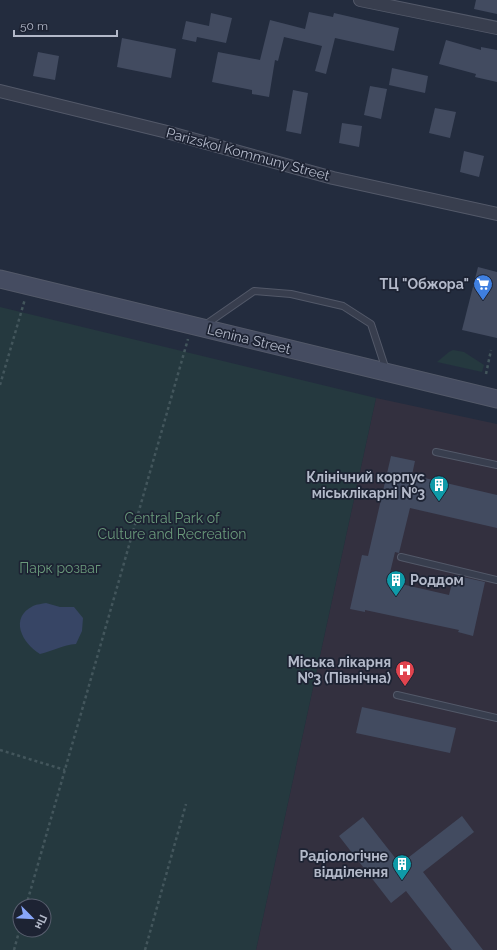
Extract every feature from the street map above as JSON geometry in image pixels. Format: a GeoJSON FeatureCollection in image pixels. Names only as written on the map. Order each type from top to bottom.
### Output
{"type":"FeatureCollection","features":[{"type":"Feature","properties":{"kind":"main road","name":"Lenina Street"},"geometry":{"type":"LineString","coordinates":[[0,279],[497,399]]}},
{"type":"Feature","properties":{"kind":"street"},"geometry":{"type":"LineString","coordinates":[[360,0],[497,28]]}},
{"type":"Feature","properties":{"kind":"street","name":"Parizskoi Kommuny Street"},"geometry":{"type":"LineString","coordinates":[[0,91],[163,131],[333,178],[497,214]]}},
{"type":"Feature","properties":{"kind":"lane"},"geometry":{"type":"LineString","coordinates":[[197,326],[254,291],[291,294],[343,306],[371,324],[387,372]]}},
{"type":"Feature","properties":{"kind":"lane"},"geometry":{"type":"LineString","coordinates":[[436,452],[497,465]]}},
{"type":"Feature","properties":{"kind":"lane"},"geometry":{"type":"LineString","coordinates":[[401,557],[497,580]]}},
{"type":"Feature","properties":{"kind":"lane"},"geometry":{"type":"LineString","coordinates":[[396,695],[497,718]]}},
{"type":"Feature","properties":{"kind":"path"},"geometry":{"type":"LineString","coordinates":[[0,385],[29,285]]}},
{"type":"Feature","properties":{"kind":"path"},"geometry":{"type":"LineString","coordinates":[[28,898],[197,326]]}},
{"type":"Feature","properties":{"kind":"path"},"geometry":{"type":"LineString","coordinates":[[486,374],[491,350]]}},
{"type":"Feature","properties":{"kind":"path"},"geometry":{"type":"LineString","coordinates":[[0,750],[65,770]]}},
{"type":"Feature","properties":{"kind":"path"},"geometry":{"type":"LineString","coordinates":[[145,950],[186,804]]}},
{"type":"Feature","properties":{"kind":"path"},"geometry":{"type":"LineString","coordinates":[[14,950],[17,938]]}},
{"type":"Feature","properties":{"kind":"shaded area","name":"Міська лікарня №3 (Північна)"},"geometry":{"type":"Polygon","coordinates":[[[376,398],[497,424],[497,950],[256,950],[376,398]]]}},
{"type":"Feature","properties":{"kind":"green space","name":"Central Park of Culture and Recreation"},"geometry":{"type":"Polygon","coordinates":[[[0,307],[376,398],[256,950],[0,950],[0,307]]]}},
{"type":"Feature","properties":{"kind":"green space"},"geometry":{"type":"Polygon","coordinates":[[[453,350],[464,352],[484,365],[482,372],[437,362],[453,350]]]}},
{"type":"Feature","properties":{"kind":"water"},"geometry":{"type":"Polygon","coordinates":[[[46,603],[60,607],[74,607],[83,618],[82,631],[76,644],[40,654],[28,644],[21,630],[20,624],[21,617],[26,611],[35,605],[46,603]]]}},
{"type":"Feature","properties":{"kind":"building"},"geometry":{"type":"Polygon","coordinates":[[[476,0],[497,0],[497,14],[474,9],[476,0]]]}},
{"type":"Feature","properties":{"kind":"building"},"geometry":{"type":"Polygon","coordinates":[[[309,12],[333,17],[334,13],[399,28],[394,51],[335,38],[326,74],[315,71],[322,46],[284,37],[278,61],[275,60],[269,97],[252,94],[252,90],[212,82],[218,52],[260,60],[270,20],[305,29],[309,12]]]}},
{"type":"Feature","properties":{"kind":"building"},"geometry":{"type":"Polygon","coordinates":[[[211,13],[232,18],[226,43],[197,37],[196,42],[182,39],[186,21],[209,26],[211,13]]]}},
{"type":"Feature","properties":{"kind":"building"},"geometry":{"type":"Polygon","coordinates":[[[122,38],[176,49],[171,78],[117,67],[122,38]]]}},
{"type":"Feature","properties":{"kind":"building"},"geometry":{"type":"Polygon","coordinates":[[[446,40],[481,50],[481,47],[497,50],[497,82],[475,77],[476,74],[439,64],[446,40]]]}},
{"type":"Feature","properties":{"kind":"building"},"geometry":{"type":"Polygon","coordinates":[[[38,52],[59,56],[55,80],[33,76],[38,52]]]}},
{"type":"Feature","properties":{"kind":"building"},"geometry":{"type":"Polygon","coordinates":[[[392,68],[428,76],[425,93],[389,85],[392,68]]]}},
{"type":"Feature","properties":{"kind":"building"},"geometry":{"type":"Polygon","coordinates":[[[370,86],[387,89],[381,119],[364,115],[370,86]]]}},
{"type":"Feature","properties":{"kind":"building"},"geometry":{"type":"Polygon","coordinates":[[[293,90],[308,93],[301,134],[286,131],[293,90]]]}},
{"type":"Feature","properties":{"kind":"building"},"geometry":{"type":"Polygon","coordinates":[[[435,108],[456,112],[450,138],[429,133],[435,108]]]}},
{"type":"Feature","properties":{"kind":"building"},"geometry":{"type":"Polygon","coordinates":[[[342,123],[362,126],[359,147],[339,143],[342,123]]]}},
{"type":"Feature","properties":{"kind":"building"},"geometry":{"type":"Polygon","coordinates":[[[464,151],[484,156],[479,177],[460,172],[464,151]]]}},
{"type":"Feature","properties":{"kind":"building","name":"ТЦ \"Обжора\""},"geometry":{"type":"Polygon","coordinates":[[[478,267],[497,272],[497,338],[462,330],[478,267]]]}},
{"type":"Feature","properties":{"kind":"building"},"geometry":{"type":"Polygon","coordinates":[[[391,456],[415,461],[412,475],[497,495],[497,528],[410,508],[399,553],[395,552],[388,581],[449,595],[454,575],[485,582],[473,636],[458,632],[459,630],[365,610],[365,612],[350,609],[362,555],[368,556],[391,456]]]}},
{"type":"Feature","properties":{"kind":"building"},"geometry":{"type":"Polygon","coordinates":[[[362,707],[456,728],[450,753],[356,733],[362,707]]]}},
{"type":"Feature","properties":{"kind":"building","name":"Радіологічне відділення"},"geometry":{"type":"Polygon","coordinates":[[[462,816],[474,832],[423,872],[483,950],[452,950],[406,891],[391,903],[339,836],[363,817],[400,864],[462,816]]]}},
{"type":"Feature","properties":{"kind":"place","name":"ТЦ \"Обжора\""},"geometry":{"type":"Point","coordinates":[483,301]}},
{"type":"Feature","properties":{"kind":"place","name":"Клінічний корпус міськлікарні №3"},"geometry":{"type":"Point","coordinates":[439,502]}},
{"type":"Feature","properties":{"kind":"place","name":"Роддом"},"geometry":{"type":"Point","coordinates":[396,597]}},
{"type":"Feature","properties":{"kind":"place","name":"Міська лікарня №3 (Північна)"},"geometry":{"type":"Point","coordinates":[405,687]}},
{"type":"Feature","properties":{"kind":"place","name":"Радіологічне відділення"},"geometry":{"type":"Point","coordinates":[402,881]}},
{"type":"Feature","properties":{"kind":"park label","name":"Парк розваг"},"geometry":{"type":"Point","coordinates":[60,568]}}]}
